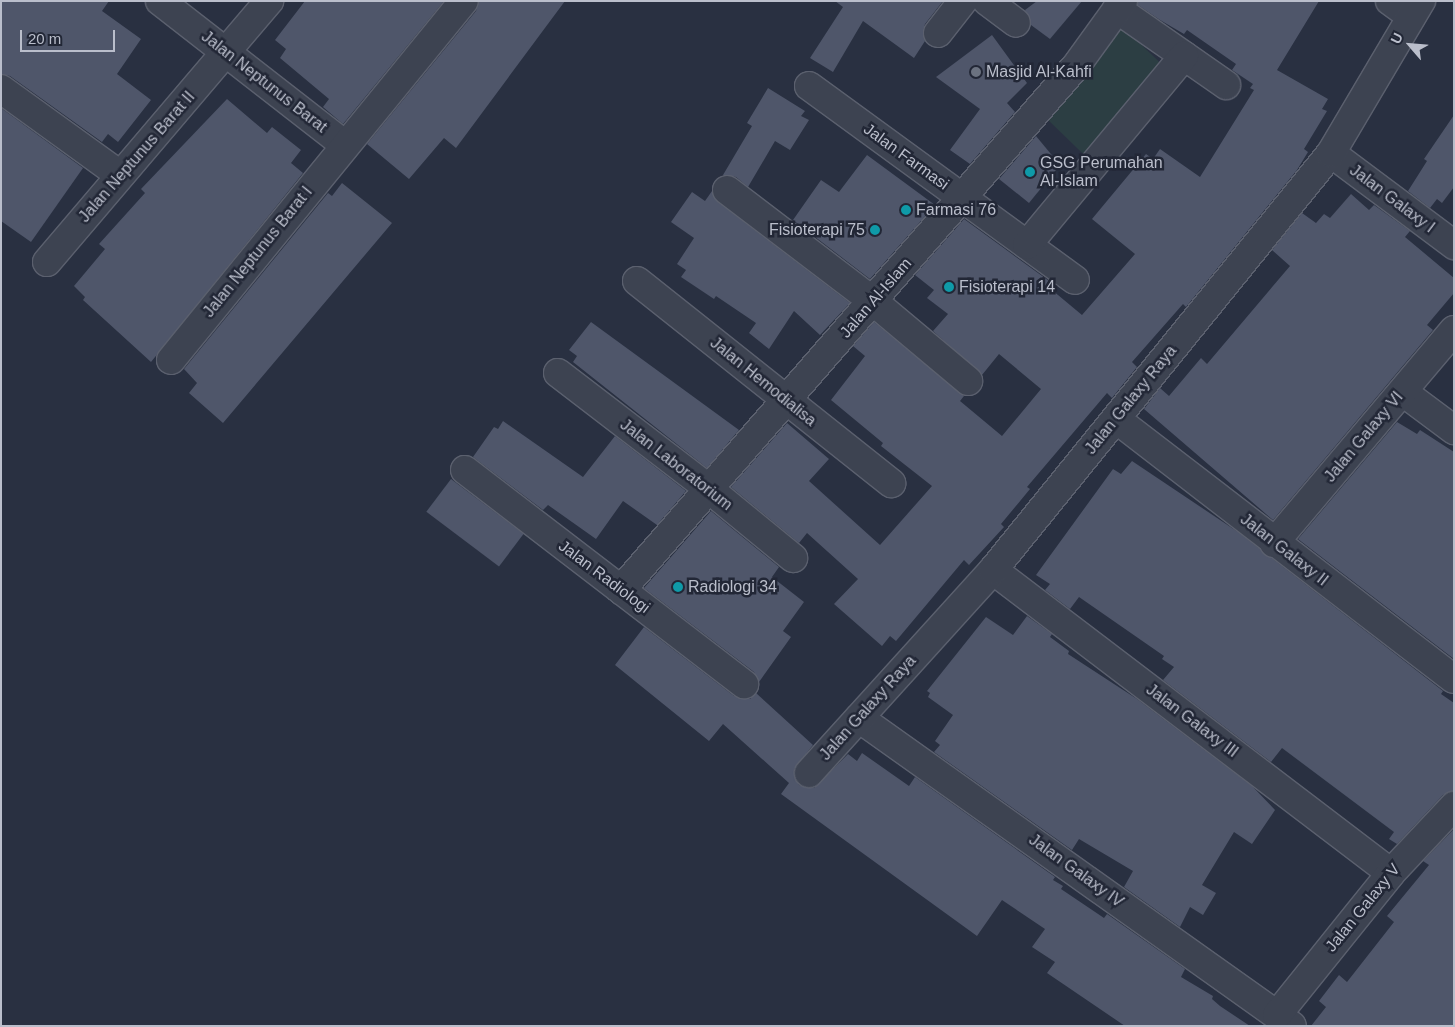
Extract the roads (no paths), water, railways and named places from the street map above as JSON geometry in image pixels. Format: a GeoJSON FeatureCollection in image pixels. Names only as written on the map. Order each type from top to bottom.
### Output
{"type":"FeatureCollection","features":[{"type":"Feature","properties":{"kind":"street","name":"Jalan Neptunus Barat"},"geometry":{"type":"LineString","coordinates":[[160,1],[345,145]]}},
{"type":"Feature","properties":{"kind":"street","name":"Jalan Neptunus Barat II"},"geometry":{"type":"LineString","coordinates":[[47,262],[227,53],[269,1]]}},
{"type":"Feature","properties":{"kind":"street","name":"Jalan Neptunus Barat I"},"geometry":{"type":"LineString","coordinates":[[171,360],[464,1]]}},
{"type":"Feature","properties":{"kind":"street"},"geometry":{"type":"LineString","coordinates":[[938,33],[963,1]]}},
{"type":"Feature","properties":{"kind":"street"},"geometry":{"type":"LineString","coordinates":[[987,1],[1016,23]]}},
{"type":"Feature","properties":{"kind":"street"},"geometry":{"type":"LineString","coordinates":[[1120,5],[1184,56],[1226,85]]}},
{"type":"Feature","properties":{"kind":"street","name":"Jalan Al-Islam"},"geometry":{"type":"LineString","coordinates":[[621,590],[874,302],[960,198],[1076,66],[1120,5]]}},
{"type":"Feature","properties":{"kind":"street","name":"Jalan Galaxy Raya"},"geometry":{"type":"LineString","coordinates":[[809,773],[993,570],[1331,153],[1407,6]]}},
{"type":"Feature","properties":{"kind":"street"},"geometry":{"type":"LineString","coordinates":[[1028,245],[1184,56]]}},
{"type":"Feature","properties":{"kind":"street","name":"Jalan Farmasi"},"geometry":{"type":"LineString","coordinates":[[809,86],[960,198],[1076,280]]}},
{"type":"Feature","properties":{"kind":"street"},"geometry":{"type":"LineString","coordinates":[[1,89],[120,175]]}},
{"type":"Feature","properties":{"kind":"street","name":"Jalan Galaxy I"},"geometry":{"type":"LineString","coordinates":[[1331,153],[1454,245]]}},
{"type":"Feature","properties":{"kind":"street"},"geometry":{"type":"LineString","coordinates":[[727,190],[874,302],[968,381]]}},
{"type":"Feature","properties":{"kind":"street","name":"Jalan Hemodialisa"},"geometry":{"type":"LineString","coordinates":[[637,281],[891,483]]}},
{"type":"Feature","properties":{"kind":"street","name":"Jalan Galaxy VI"},"geometry":{"type":"LineString","coordinates":[[1274,543],[1454,330]]}},
{"type":"Feature","properties":{"kind":"street","name":"Jalan Laboratorium"},"geometry":{"type":"LineString","coordinates":[[558,373],[710,489],[794,558]]}},
{"type":"Feature","properties":{"kind":"street"},"geometry":{"type":"LineString","coordinates":[[1403,392],[1454,430]]}},
{"type":"Feature","properties":{"kind":"street","name":"Jalan Galaxy II"},"geometry":{"type":"LineString","coordinates":[[1116,419],[1274,543],[1454,679]]}},
{"type":"Feature","properties":{"kind":"street","name":"Jalan Radiologi"},"geometry":{"type":"LineString","coordinates":[[464,470],[744,684]]}},
{"type":"Feature","properties":{"kind":"street","name":"Jalan Galaxy III"},"geometry":{"type":"LineString","coordinates":[[993,570],[1391,873]]}},
{"type":"Feature","properties":{"kind":"street","name":"Jalan Galaxy IV"},"geometry":{"type":"LineString","coordinates":[[860,718],[1285,1020]]}},
{"type":"Feature","properties":{"kind":"street","name":"Jalan Galaxy V"},"geometry":{"type":"LineString","coordinates":[[1285,1020],[1391,873],[1454,806]]}},
{"type":"Feature","properties":{"kind":"place","name":"Masjid Al-Kahfi"},"geometry":{"type":"Point","coordinates":[976,72]}},
{"type":"Feature","properties":{"kind":"place","name":"GSG Perumahan Al-Islam"},"geometry":{"type":"Point","coordinates":[1030,172]}},
{"type":"Feature","properties":{"kind":"place","name":"Farmasi 76"},"geometry":{"type":"Point","coordinates":[906,210]}},
{"type":"Feature","properties":{"kind":"place","name":"Fisioterapi 75"},"geometry":{"type":"Point","coordinates":[875,230]}},
{"type":"Feature","properties":{"kind":"place","name":"Fisioterapi 14"},"geometry":{"type":"Point","coordinates":[949,287]}},
{"type":"Feature","properties":{"kind":"place","name":"Radiologi 34"},"geometry":{"type":"Point","coordinates":[678,587]}}]}
